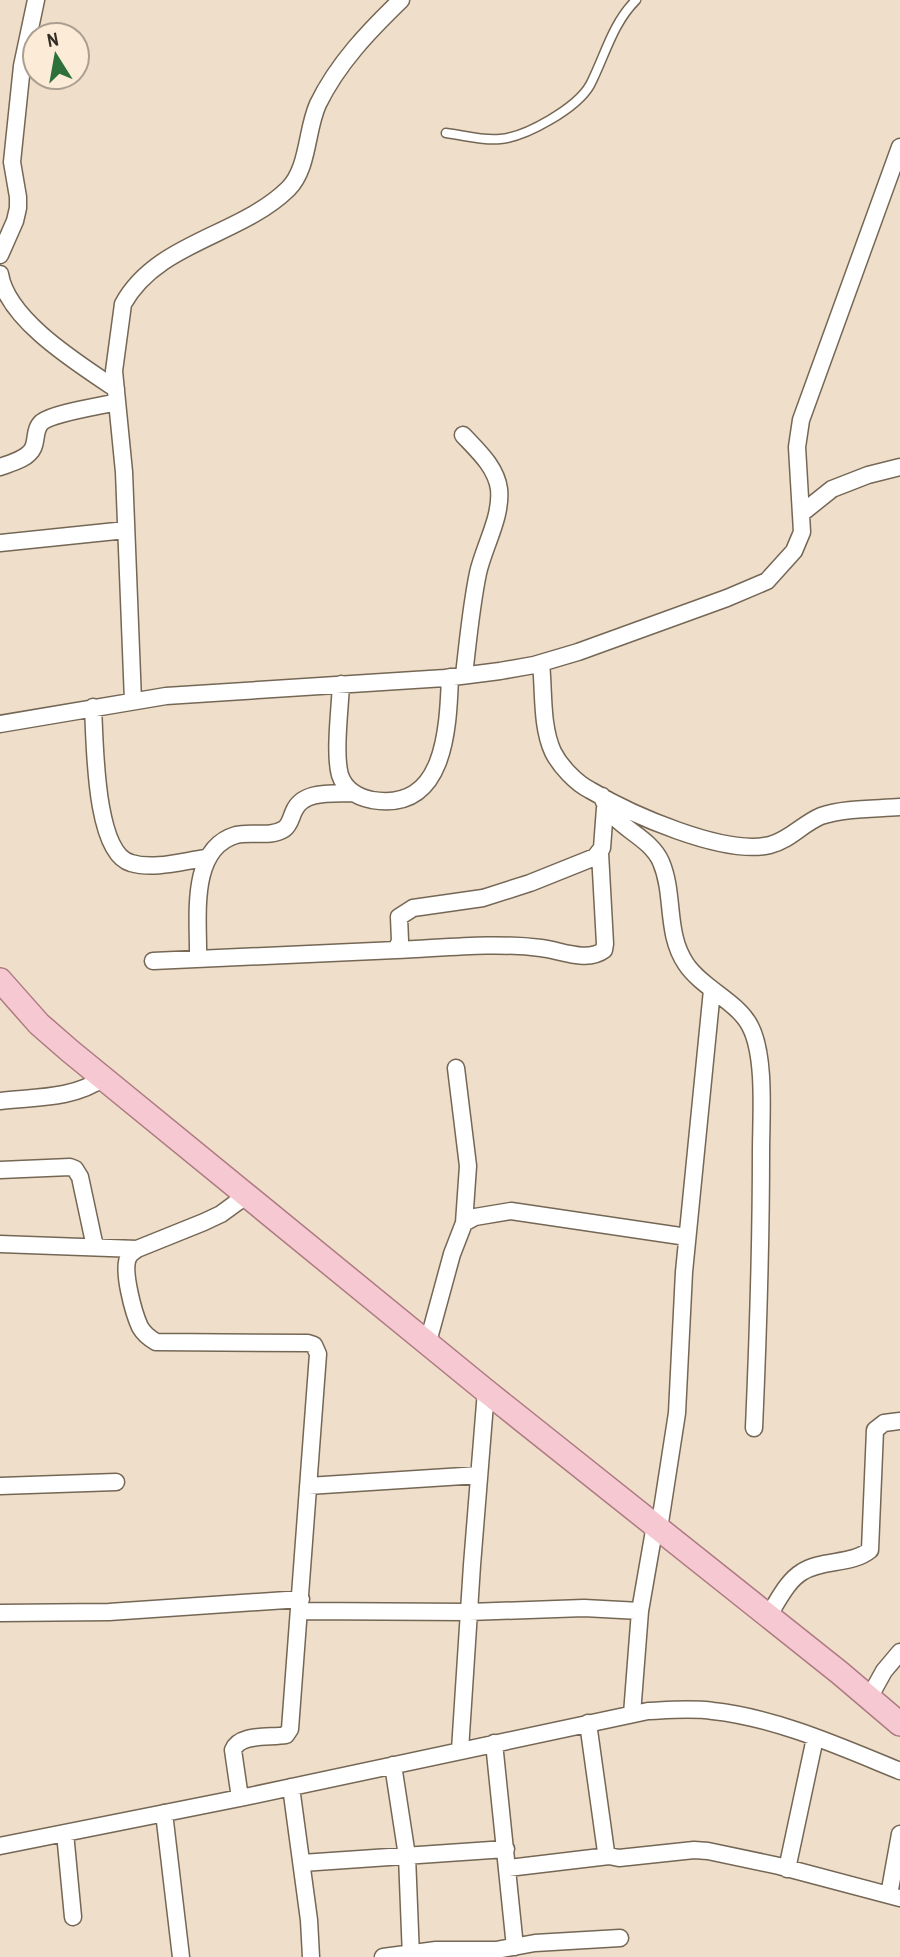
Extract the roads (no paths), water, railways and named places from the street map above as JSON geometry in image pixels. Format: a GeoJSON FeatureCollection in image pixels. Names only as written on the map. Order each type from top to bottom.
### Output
{"type":"FeatureCollection","features":[{"type":"Feature","properties":{"kind":"main road"},"geometry":{"type":"LineString","coordinates":[[0,980],[39,1024],[103,1078],[900,1724]]}},
{"type":"Feature","properties":{"kind":"street"},"geometry":{"type":"LineString","coordinates":[[0,255],[18,208],[12,162],[22,66],[36,0]]}},
{"type":"Feature","properties":{"kind":"street"},"geometry":{"type":"LineString","coordinates":[[133,701],[126,530],[114,371],[123,304],[149,271],[264,207],[291,186],[299,173],[318,105],[329,85],[368,32],[401,0]]}},
{"type":"Feature","properties":{"kind":"street"},"geometry":{"type":"LineString","coordinates":[[0,724],[166,696],[457,676],[541,663],[653,625],[767,581],[794,551],[802,532],[797,447],[801,420],[900,147]]}},
{"type":"Feature","properties":{"kind":"street"},"geometry":{"type":"LineString","coordinates":[[0,279],[8,299],[37,330],[116,396]]}},
{"type":"Feature","properties":{"kind":"street"},"geometry":{"type":"LineString","coordinates":[[0,467],[30,452],[34,447],[38,426],[49,418],[116,396]]}},
{"type":"Feature","properties":{"kind":"street"},"geometry":{"type":"LineString","coordinates":[[341,684],[339,772],[343,784],[364,799],[390,803],[405,800],[418,792],[441,757],[478,573],[499,504],[499,487],[495,474],[485,458],[463,435]]}},
{"type":"Feature","properties":{"kind":"street"},"geometry":{"type":"LineString","coordinates":[[802,513],[832,489],[868,475],[900,467]]}},
{"type":"Feature","properties":{"kind":"street"},"geometry":{"type":"LineString","coordinates":[[0,543],[126,530]]}},
{"type":"Feature","properties":{"kind":"street"},"geometry":{"type":"LineString","coordinates":[[541,663],[545,716],[554,752],[580,783],[651,847],[660,860],[665,877],[674,941],[683,961],[692,974],[749,1023],[756,1039],[761,1125],[761,1296],[754,1428]]}},
{"type":"Feature","properties":{"kind":"street"},"geometry":{"type":"LineString","coordinates":[[93,707],[102,810],[106,829],[121,858],[144,865],[206,858]]}},
{"type":"Feature","properties":{"kind":"street"},"geometry":{"type":"LineString","coordinates":[[198,959],[200,877],[206,858],[213,849],[239,834],[283,830],[295,808],[312,795],[352,793]]}},
{"type":"Feature","properties":{"kind":"street"},"geometry":{"type":"LineString","coordinates":[[603,802],[659,824],[724,844],[751,847],[770,845],[790,837],[823,816],[900,807]]}},
{"type":"Feature","properties":{"kind":"street"},"geometry":{"type":"LineString","coordinates":[[152,961],[514,945],[583,956],[599,954],[604,950],[605,944],[600,853],[603,802]]}},
{"type":"Feature","properties":{"kind":"street"},"geometry":{"type":"LineString","coordinates":[[396,950],[400,945],[399,917],[404,912],[414,908],[484,898],[586,862],[600,853]]}},
{"type":"Feature","properties":{"kind":"street"},"geometry":{"type":"LineString","coordinates":[[632,1714],[640,1611],[677,1413],[687,1237],[712,990]]}},
{"type":"Feature","properties":{"kind":"street"},"geometry":{"type":"LineString","coordinates":[[428,1342],[452,1254],[464,1223],[468,1166],[456,1068]]}},
{"type":"Feature","properties":{"kind":"street"},"geometry":{"type":"LineString","coordinates":[[0,1101],[71,1093],[85,1089],[103,1078]]}},
{"type":"Feature","properties":{"kind":"street"},"geometry":{"type":"LineString","coordinates":[[0,1170],[75,1169],[80,1177],[95,1247]]}},
{"type":"Feature","properties":{"kind":"street"},"geometry":{"type":"LineString","coordinates":[[240,1798],[233,1750],[235,1746],[244,1740],[281,1736],[289,1732],[318,1354],[314,1345],[308,1343],[156,1342],[148,1337],[140,1325],[127,1281],[126,1265],[137,1249],[204,1222],[247,1195]]}},
{"type":"Feature","properties":{"kind":"street"},"geometry":{"type":"LineString","coordinates":[[464,1223],[475,1217],[511,1211],[687,1237]]}},
{"type":"Feature","properties":{"kind":"street"},"geometry":{"type":"LineString","coordinates":[[0,1244],[137,1249]]}},
{"type":"Feature","properties":{"kind":"street"},"geometry":{"type":"LineString","coordinates":[[460,1750],[486,1391]]}},
{"type":"Feature","properties":{"kind":"street"},"geometry":{"type":"LineString","coordinates":[[768,1616],[790,1584],[803,1572],[863,1555],[870,1550],[875,1430],[884,1423],[900,1421]]}},
{"type":"Feature","properties":{"kind":"street"},"geometry":{"type":"LineString","coordinates":[[308,1486],[479,1475]]}},
{"type":"Feature","properties":{"kind":"street"},"geometry":{"type":"LineString","coordinates":[[0,1486],[116,1482]]}},
{"type":"Feature","properties":{"kind":"street"},"geometry":{"type":"LineString","coordinates":[[0,1614],[300,1605],[469,1612],[584,1608],[640,1611]]}},
{"type":"Feature","properties":{"kind":"street"},"geometry":{"type":"LineString","coordinates":[[869,1698],[884,1671],[900,1652]]}},
{"type":"Feature","properties":{"kind":"street"},"geometry":{"type":"LineString","coordinates":[[0,1846],[240,1798],[587,1723],[632,1714],[680,1709],[714,1711],[768,1723],[900,1771]]}},
{"type":"Feature","properties":{"kind":"street"},"geometry":{"type":"LineString","coordinates":[[587,1723],[606,1852],[609,1856]]}},
{"type":"Feature","properties":{"kind":"street"},"geometry":{"type":"LineString","coordinates":[[787,1869],[815,1738]]}},
{"type":"Feature","properties":{"kind":"street"},"geometry":{"type":"LineString","coordinates":[[494,1743],[515,1947]]}},
{"type":"Feature","properties":{"kind":"street"},"geometry":{"type":"LineString","coordinates":[[393,1765],[407,1856],[411,1955]]}},
{"type":"Feature","properties":{"kind":"street"},"geometry":{"type":"LineString","coordinates":[[291,1787],[312,1957]]}},
{"type":"Feature","properties":{"kind":"street"},"geometry":{"type":"LineString","coordinates":[[164,1813],[181,1957]]}},
{"type":"Feature","properties":{"kind":"street"},"geometry":{"type":"LineString","coordinates":[[65,1833],[74,1917]]}},
{"type":"Feature","properties":{"kind":"street"},"geometry":{"type":"LineString","coordinates":[[508,1868],[609,1856],[619,1858],[694,1850],[787,1869],[894,1897],[900,1834]]}},
{"type":"Feature","properties":{"kind":"street"},"geometry":{"type":"LineString","coordinates":[[302,1863],[506,1849]]}},
{"type":"Feature","properties":{"kind":"street"},"geometry":{"type":"LineString","coordinates":[[383,1957],[436,1950],[496,1950],[535,1943],[620,1938]]}},
{"type":"Feature","properties":{"kind":"lane"},"geometry":{"type":"LineString","coordinates":[[446,133],[498,140],[517,136],[536,128],[580,99],[590,85],[620,18],[636,0]]}}]}
